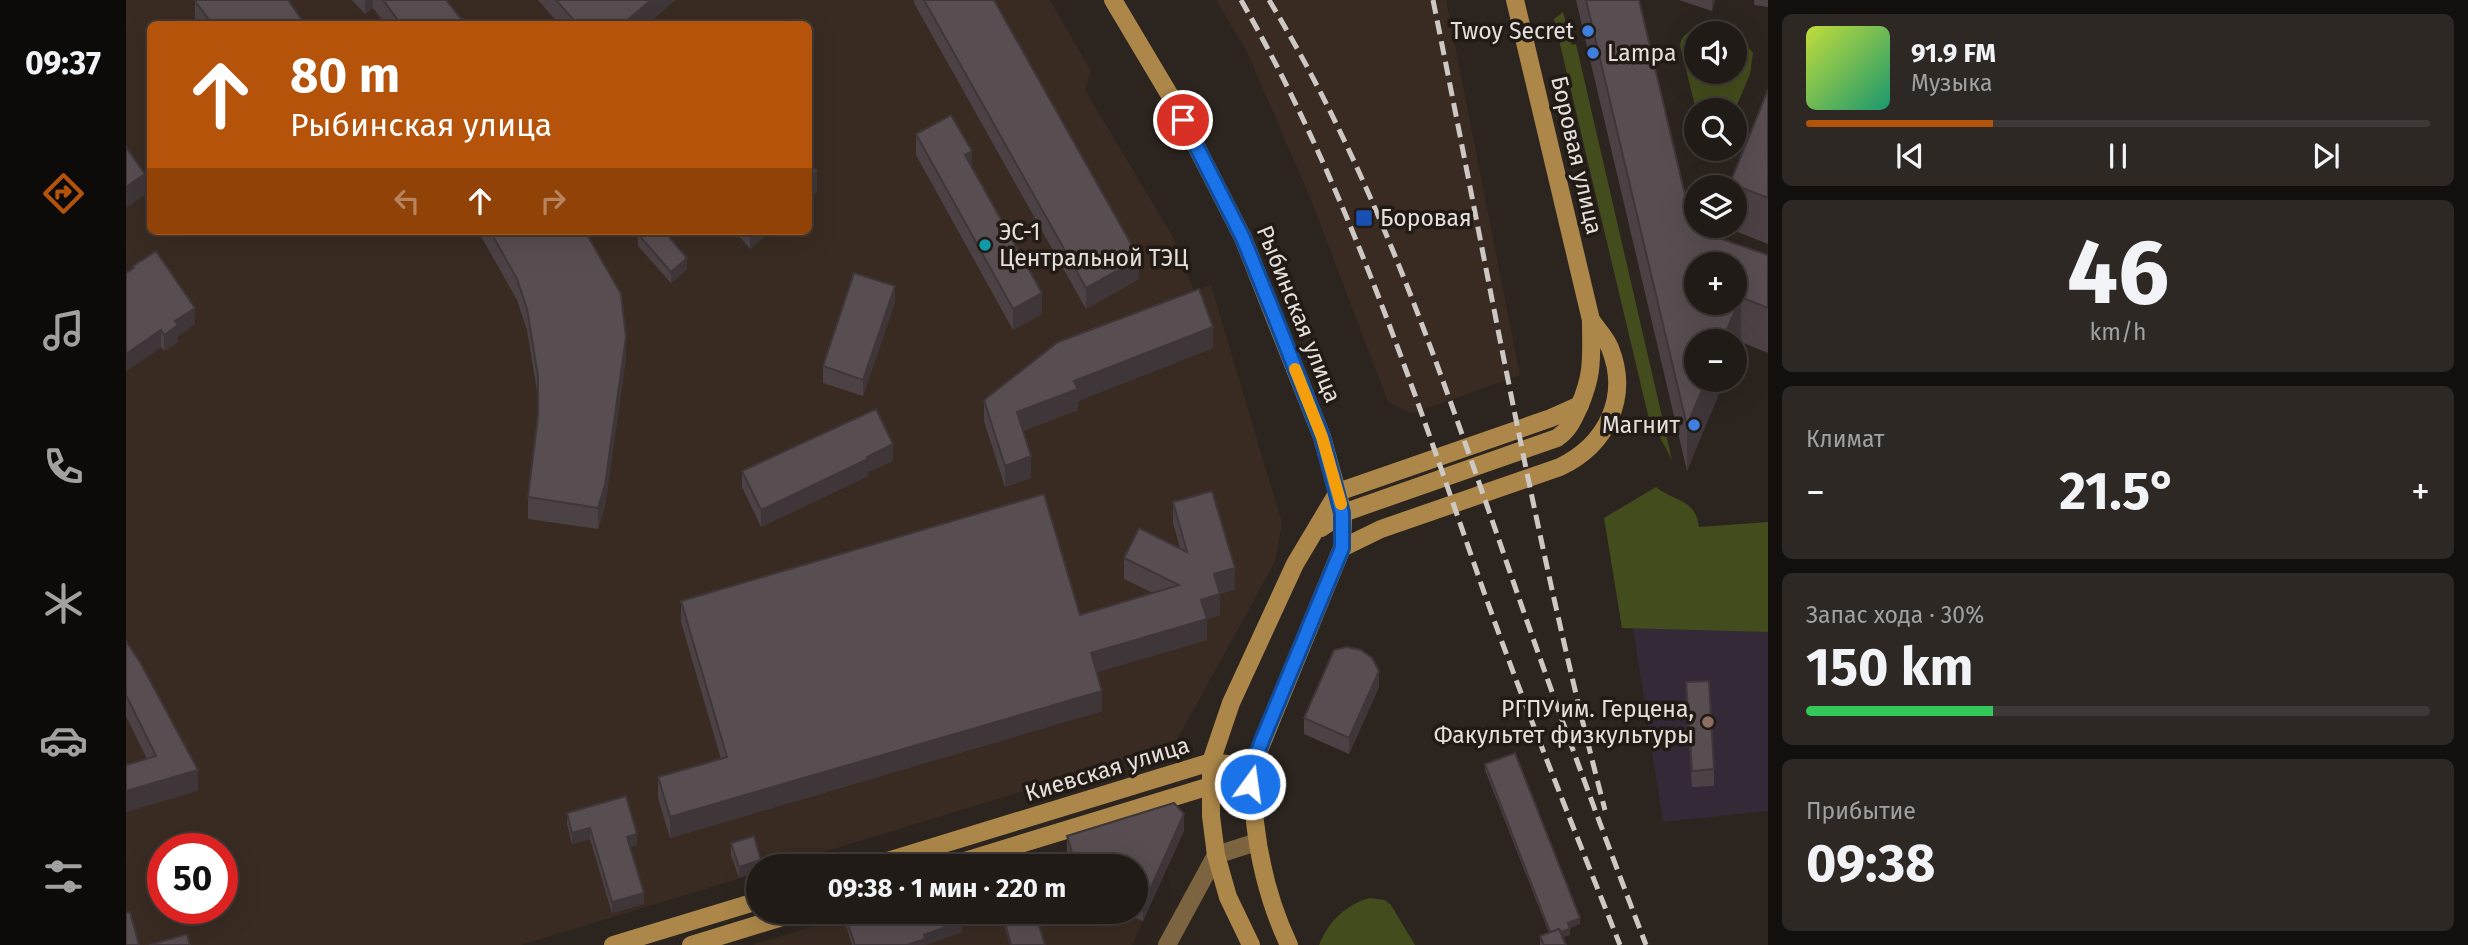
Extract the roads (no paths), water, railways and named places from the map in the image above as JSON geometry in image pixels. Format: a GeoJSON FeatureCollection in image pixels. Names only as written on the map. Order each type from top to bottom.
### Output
{"type":"FeatureCollection","features":[{"type":"Feature","properties":{"kind":"street","name":"Рыбинская улица"},"geometry":{"type":"LineString","coordinates":[[1113,0],[1172,99],[1243,238],[1322,437],[1342,513],[1342,548]]}},
{"type":"Feature","properties":{"kind":"street","name":"Боровая улица"},"geometry":{"type":"LineString","coordinates":[[1315,532],[1342,513],[1557,438],[1566,432],[1580,405],[1592,371],[1591,320],[1515,0]]}},
{"type":"Feature","properties":{"kind":"street","name":"Боровая улица"},"geometry":{"type":"LineString","coordinates":[[1342,548],[1381,529],[1560,467],[1587,452],[1599,438],[1612,410],[1616,379],[1609,347],[1591,320]]}},
{"type":"Feature","properties":{"kind":"street"},"geometry":{"type":"LineString","coordinates":[[1251,945],[1228,897],[1216,855],[1210,786],[1211,762],[1231,703],[1295,564],[1338,492],[1551,418],[1580,405]]}},
{"type":"Feature","properties":{"kind":"street"},"geometry":{"type":"LineString","coordinates":[[1289,945],[1268,892],[1257,842],[1250,784],[1252,767],[1342,548]]}},
{"type":"Feature","properties":{"kind":"street","name":"Киевская улица"},"geometry":{"type":"LineString","coordinates":[[910,854],[1211,762],[1252,767]]}},
{"type":"Feature","properties":{"kind":"street","name":"Киевская улица"},"geometry":{"type":"LineString","coordinates":[[987,854],[1210,786],[1252,767]]}},
{"type":"Feature","properties":{"kind":"street"},"geometry":{"type":"LineString","coordinates":[[1167,945],[1216,855],[1257,842]]}},
{"type":"Feature","properties":{"kind":"street"},"geometry":{"type":"LineString","coordinates":[[613,945],[746,905]]}},
{"type":"Feature","properties":{"kind":"street"},"geometry":{"type":"LineString","coordinates":[[691,945],[760,924]]}},
{"type":"Feature","properties":{"kind":"railway"},"geometry":{"type":"LineString","coordinates":[[1241,0],[1279,71],[1347,217],[1405,367],[1517,683],[1620,945]]}},
{"type":"Feature","properties":{"kind":"railway"},"geometry":{"type":"LineString","coordinates":[[1269,0],[1306,64],[1339,130],[1399,265],[1451,403],[1571,745],[1646,945]]}},
{"type":"Feature","properties":{"kind":"railway"},"geometry":{"type":"LineString","coordinates":[[1433,0],[1534,508],[1605,810]]}},
{"type":"Feature","properties":{"kind":"place","name":"Twoy Secret"},"geometry":{"type":"Point","coordinates":[1588,31]}},
{"type":"Feature","properties":{"kind":"place","name":"Lampa"},"geometry":{"type":"Point","coordinates":[1593,53]}},
{"type":"Feature","properties":{"kind":"place","name":"Боровая"},"geometry":{"type":"Point","coordinates":[1364,218]}},
{"type":"Feature","properties":{"kind":"place","name":"ЭС-1 Центральной ТЭЦ"},"geometry":{"type":"Point","coordinates":[985,245]}},
{"type":"Feature","properties":{"kind":"place","name":"Магнит"},"geometry":{"type":"Point","coordinates":[1694,425]}},
{"type":"Feature","properties":{"kind":"place","name":"РГПУ им. Герцена, Факультет физкультуры"},"geometry":{"type":"Point","coordinates":[1708,722]}}]}
